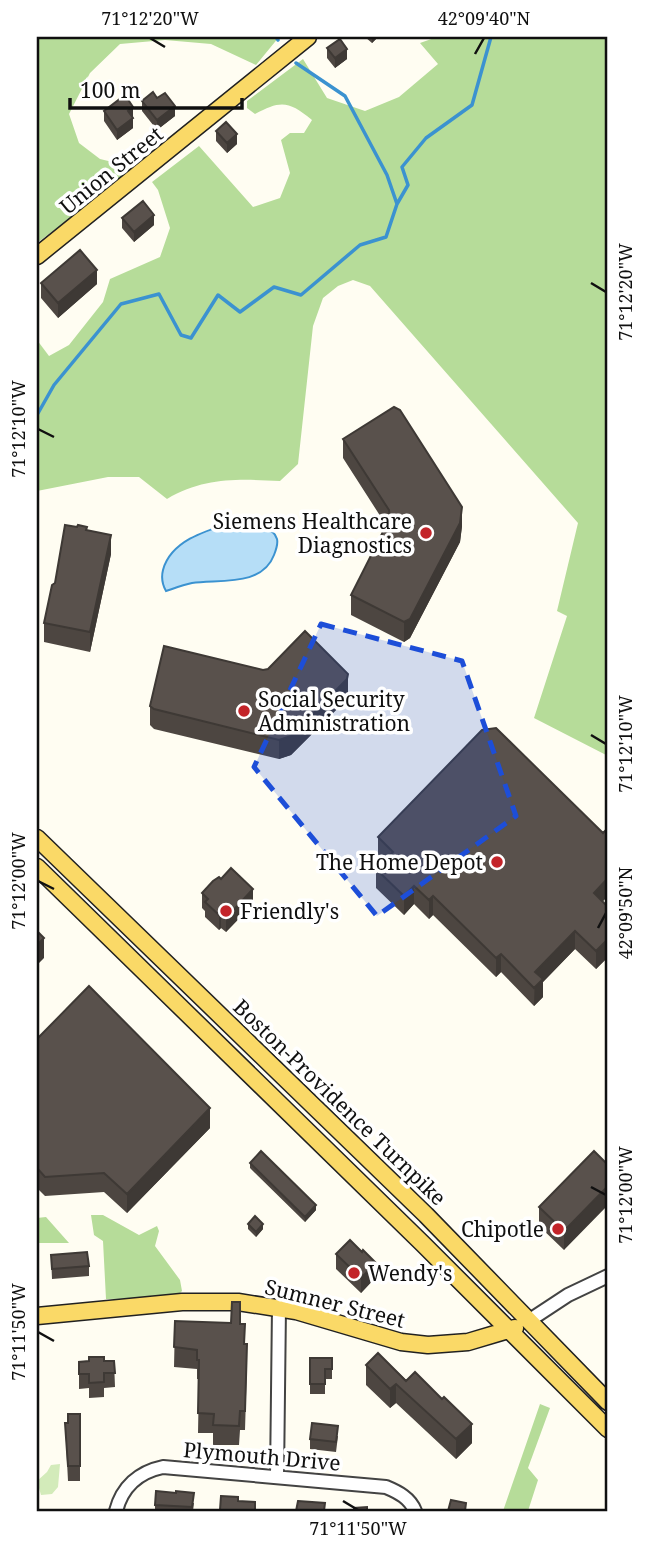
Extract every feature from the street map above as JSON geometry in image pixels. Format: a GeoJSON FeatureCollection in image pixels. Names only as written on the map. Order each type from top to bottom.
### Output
{"type":"FeatureCollection","features":[{"type":"Feature","properties":{"kind":"main road","name":"Union Street"},"geometry":{"type":"LineString","coordinates":[[37,256],[309,37]]}},
{"type":"Feature","properties":{"kind":"main road","name":"Boston-Providence Turnpike"},"geometry":{"type":"LineString","coordinates":[[37,838],[375,1165],[608,1402]]}},
{"type":"Feature","properties":{"kind":"main road","name":"Boston-Providence Turnpike"},"geometry":{"type":"LineString","coordinates":[[37,867],[608,1429]]}},
{"type":"Feature","properties":{"kind":"main road","name":"Sumner Street"},"geometry":{"type":"LineString","coordinates":[[37,1316],[204,1301],[238,1302],[279,1307],[401,1342],[428,1345],[468,1342],[508,1331],[530,1320]]}},
{"type":"Feature","properties":{"kind":"street","name":"Sumner Street"},"geometry":{"type":"LineString","coordinates":[[530,1320],[568,1295],[608,1276]]}},
{"type":"Feature","properties":{"kind":"street"},"geometry":{"type":"LineString","coordinates":[[277,1477],[279,1307]]}},
{"type":"Feature","properties":{"kind":"street","name":"Plymouth Drive"},"geometry":{"type":"LineString","coordinates":[[116,1511],[120,1498],[131,1483],[142,1474],[158,1468],[386,1487],[402,1495],[415,1511]]}},
{"type":"Feature","properties":{"kind":"highlighted area"},"geometry":{"type":"Polygon","coordinates":[[[321,624],[462,661],[516,816],[377,916],[254,767],[321,624]]]}},
{"type":"Feature","properties":{"kind":"green space"},"geometry":{"type":"Polygon","coordinates":[[[37,37],[279,37],[256,65],[211,44],[165,40],[120,44],[90,73],[69,114],[79,143],[100,159],[129,166],[127,175],[37,243],[37,37]]]}},
{"type":"Feature","properties":{"kind":"green space"},"geometry":{"type":"Polygon","coordinates":[[[437,37],[608,37],[608,756],[534,718],[567,616],[557,611],[578,523],[370,286],[353,280],[338,286],[323,298],[313,326],[298,464],[280,481],[236,480],[208,483],[167,499],[139,477],[108,477],[37,491],[37,340],[49,356],[69,345],[103,302],[110,279],[160,257],[170,228],[158,190],[152,182],[199,146],[253,207],[280,198],[290,173],[281,140],[290,133],[304,133],[312,120],[297,109],[285,105],[272,106],[255,114],[247,108],[247,101],[303,59],[327,98],[365,111],[399,97],[438,64],[420,43],[437,37]]]}},
{"type":"Feature","properties":{"kind":"green space"},"geometry":{"type":"Polygon","coordinates":[[[91,1215],[103,1215],[139,1235],[157,1226],[159,1231],[155,1246],[180,1280],[182,1291],[175,1298],[106,1299],[103,1241],[94,1235],[91,1215]]]}},
{"type":"Feature","properties":{"kind":"green space"},"geometry":{"type":"Polygon","coordinates":[[[46,1217],[69,1243],[37,1243],[37,1218],[46,1217]]]}},
{"type":"Feature","properties":{"kind":"green space"},"geometry":{"type":"Polygon","coordinates":[[[540,1404],[550,1408],[528,1468],[538,1480],[528,1511],[503,1511],[540,1404]]]}},
{"type":"Feature","properties":{"kind":"green space"},"geometry":{"type":"Polygon","coordinates":[[[60,1464],[58,1487],[52,1494],[41,1495],[37,1481],[51,1465],[60,1464]]]}},
{"type":"Feature","properties":{"kind":"water"},"geometry":{"type":"Polygon","coordinates":[[[234,522],[265,527],[274,534],[277,547],[268,565],[260,572],[239,580],[192,583],[166,591],[162,573],[174,551],[192,538],[234,522]]]}},
{"type":"Feature","properties":{"kind":"building"},"geometry":{"type":"Polygon","coordinates":[[[340,39],[347,49],[335,58],[327,48],[340,39]]]}},
{"type":"Feature","properties":{"kind":"building"},"geometry":{"type":"Polygon","coordinates":[[[153,92],[157,98],[165,93],[175,106],[157,120],[142,101],[153,92]]]}},
{"type":"Feature","properties":{"kind":"building"},"geometry":{"type":"Polygon","coordinates":[[[125,95],[133,107],[128,111],[133,118],[117,130],[104,111],[125,95]]]}},
{"type":"Feature","properties":{"kind":"building"},"geometry":{"type":"Polygon","coordinates":[[[226,122],[237,134],[227,143],[216,131],[226,122]]]}},
{"type":"Feature","properties":{"kind":"building"},"geometry":{"type":"Polygon","coordinates":[[[143,201],[154,215],[134,232],[122,218],[143,201]]]}},
{"type":"Feature","properties":{"kind":"building"},"geometry":{"type":"Polygon","coordinates":[[[80,250],[97,270],[58,303],[41,283],[80,250]]]}},
{"type":"Feature","properties":{"kind":"building","name":"Siemens Healthcare Diagnostics"},"geometry":{"type":"Polygon","coordinates":[[[394,407],[400,410],[462,507],[460,523],[410,619],[404,622],[351,595],[390,518],[389,510],[343,439],[394,407]]]}},
{"type":"Feature","properties":{"kind":"building"},"geometry":{"type":"Polygon","coordinates":[[[65,525],[78,525],[87,527],[86,530],[111,535],[90,632],[44,623],[52,585],[55,583],[65,525]]]}},
{"type":"Feature","properties":{"kind":"building","name":"Social Security Administration"},"geometry":{"type":"Polygon","coordinates":[[[305,631],[348,674],[347,679],[291,736],[279,740],[150,706],[164,646],[263,670],[268,669],[305,631]]]}},
{"type":"Feature","properties":{"kind":"building","name":"The Home Depot"},"geometry":{"type":"Polygon","coordinates":[[[496,728],[603,833],[608,828],[608,878],[594,893],[608,907],[608,939],[596,951],[575,931],[535,972],[543,979],[534,988],[501,954],[496,958],[433,896],[429,900],[414,886],[404,896],[376,869],[393,852],[378,837],[482,730],[496,728]]]}},
{"type":"Feature","properties":{"kind":"building"},"geometry":{"type":"Polygon","coordinates":[[[231,868],[253,889],[226,918],[205,902],[208,899],[202,893],[231,868]]]}},
{"type":"Feature","properties":{"kind":"building"},"geometry":{"type":"Polygon","coordinates":[[[37,931],[44,938],[37,945],[37,931]]]}},
{"type":"Feature","properties":{"kind":"building"},"geometry":{"type":"Polygon","coordinates":[[[89,986],[210,1108],[127,1194],[104,1173],[45,1177],[37,1168],[37,1039],[89,986]]]}},
{"type":"Feature","properties":{"kind":"building"},"geometry":{"type":"Polygon","coordinates":[[[261,1151],[316,1205],[305,1217],[250,1163],[261,1151]]]}},
{"type":"Feature","properties":{"kind":"building"},"geometry":{"type":"Polygon","coordinates":[[[594,1151],[608,1165],[608,1186],[564,1231],[539,1207],[594,1151]]]}},
{"type":"Feature","properties":{"kind":"building"},"geometry":{"type":"Polygon","coordinates":[[[255,1216],[263,1224],[256,1232],[248,1224],[255,1216]]]}},
{"type":"Feature","properties":{"kind":"building"},"geometry":{"type":"Polygon","coordinates":[[[350,1240],[376,1263],[361,1278],[336,1254],[350,1240]]]}},
{"type":"Feature","properties":{"kind":"building"},"geometry":{"type":"Polygon","coordinates":[[[87,1252],[89,1266],[52,1269],[51,1255],[87,1252]]]}},
{"type":"Feature","properties":{"kind":"building"},"geometry":{"type":"Polygon","coordinates":[[[232,1302],[240,1302],[240,1324],[245,1324],[245,1411],[240,1411],[239,1426],[213,1425],[214,1414],[198,1413],[197,1350],[174,1347],[175,1321],[231,1323],[232,1302]]]}},
{"type":"Feature","properties":{"kind":"building"},"geometry":{"type":"Polygon","coordinates":[[[378,1353],[406,1381],[415,1372],[472,1424],[456,1439],[396,1384],[390,1389],[366,1365],[378,1353]]]}},
{"type":"Feature","properties":{"kind":"building"},"geometry":{"type":"Polygon","coordinates":[[[89,1357],[104,1357],[104,1361],[114,1361],[115,1373],[104,1373],[104,1382],[89,1383],[89,1374],[79,1374],[79,1362],[89,1361],[89,1357]]]}},
{"type":"Feature","properties":{"kind":"building"},"geometry":{"type":"Polygon","coordinates":[[[310,1358],[332,1358],[332,1369],[325,1369],[325,1384],[310,1384],[310,1358]]]}},
{"type":"Feature","properties":{"kind":"building"},"geometry":{"type":"Polygon","coordinates":[[[68,1414],[80,1414],[80,1466],[68,1466],[65,1423],[68,1423],[68,1414]]]}},
{"type":"Feature","properties":{"kind":"building"},"geometry":{"type":"Polygon","coordinates":[[[312,1423],[338,1426],[336,1442],[310,1439],[312,1423]]]}},
{"type":"Feature","properties":{"kind":"building"},"geometry":{"type":"Polygon","coordinates":[[[156,1491],[194,1493],[192,1507],[155,1505],[156,1491]]]}},
{"type":"Feature","properties":{"kind":"building"},"geometry":{"type":"Polygon","coordinates":[[[221,1496],[255,1502],[255,1511],[220,1510],[221,1496]]]}},
{"type":"Feature","properties":{"kind":"building"},"geometry":{"type":"Polygon","coordinates":[[[451,1500],[466,1503],[465,1511],[448,1511],[451,1500]]]}},
{"type":"Feature","properties":{"kind":"building"},"geometry":{"type":"Polygon","coordinates":[[[298,1501],[325,1503],[324,1511],[296,1511],[298,1501]]]}},
{"type":"Feature","properties":{"kind":"building"},"geometry":{"type":"Polygon","coordinates":[[[367,1507],[367,1511],[354,1511],[354,1508],[367,1507]]]}},
{"type":"Feature","properties":{"kind":"waterway"},"geometry":{"type":"LineString","coordinates":[[397,204],[408,185],[402,167],[426,138],[472,105],[491,37]]}},
{"type":"Feature","properties":{"kind":"waterway"},"geometry":{"type":"LineString","coordinates":[[37,415],[54,385],[121,304],[159,294],[181,335],[191,338],[218,295],[240,312],[274,287],[301,295],[360,245],[386,237],[397,204],[387,175],[345,96],[296,63]]}},
{"type":"Feature","properties":{"kind":"place","name":"Siemens Healthcare Diagnostics"},"geometry":{"type":"Point","coordinates":[426,533]}},
{"type":"Feature","properties":{"kind":"place","name":"Social Security Administration"},"geometry":{"type":"Point","coordinates":[244,711]}},
{"type":"Feature","properties":{"kind":"place","name":"The Home Depot"},"geometry":{"type":"Point","coordinates":[497,862]}},
{"type":"Feature","properties":{"kind":"place","name":"Friendly's"},"geometry":{"type":"Point","coordinates":[226,911]}},
{"type":"Feature","properties":{"kind":"place","name":"Chipotle"},"geometry":{"type":"Point","coordinates":[558,1229]}},
{"type":"Feature","properties":{"kind":"place","name":"Wendy's"},"geometry":{"type":"Point","coordinates":[354,1273]}}]}
